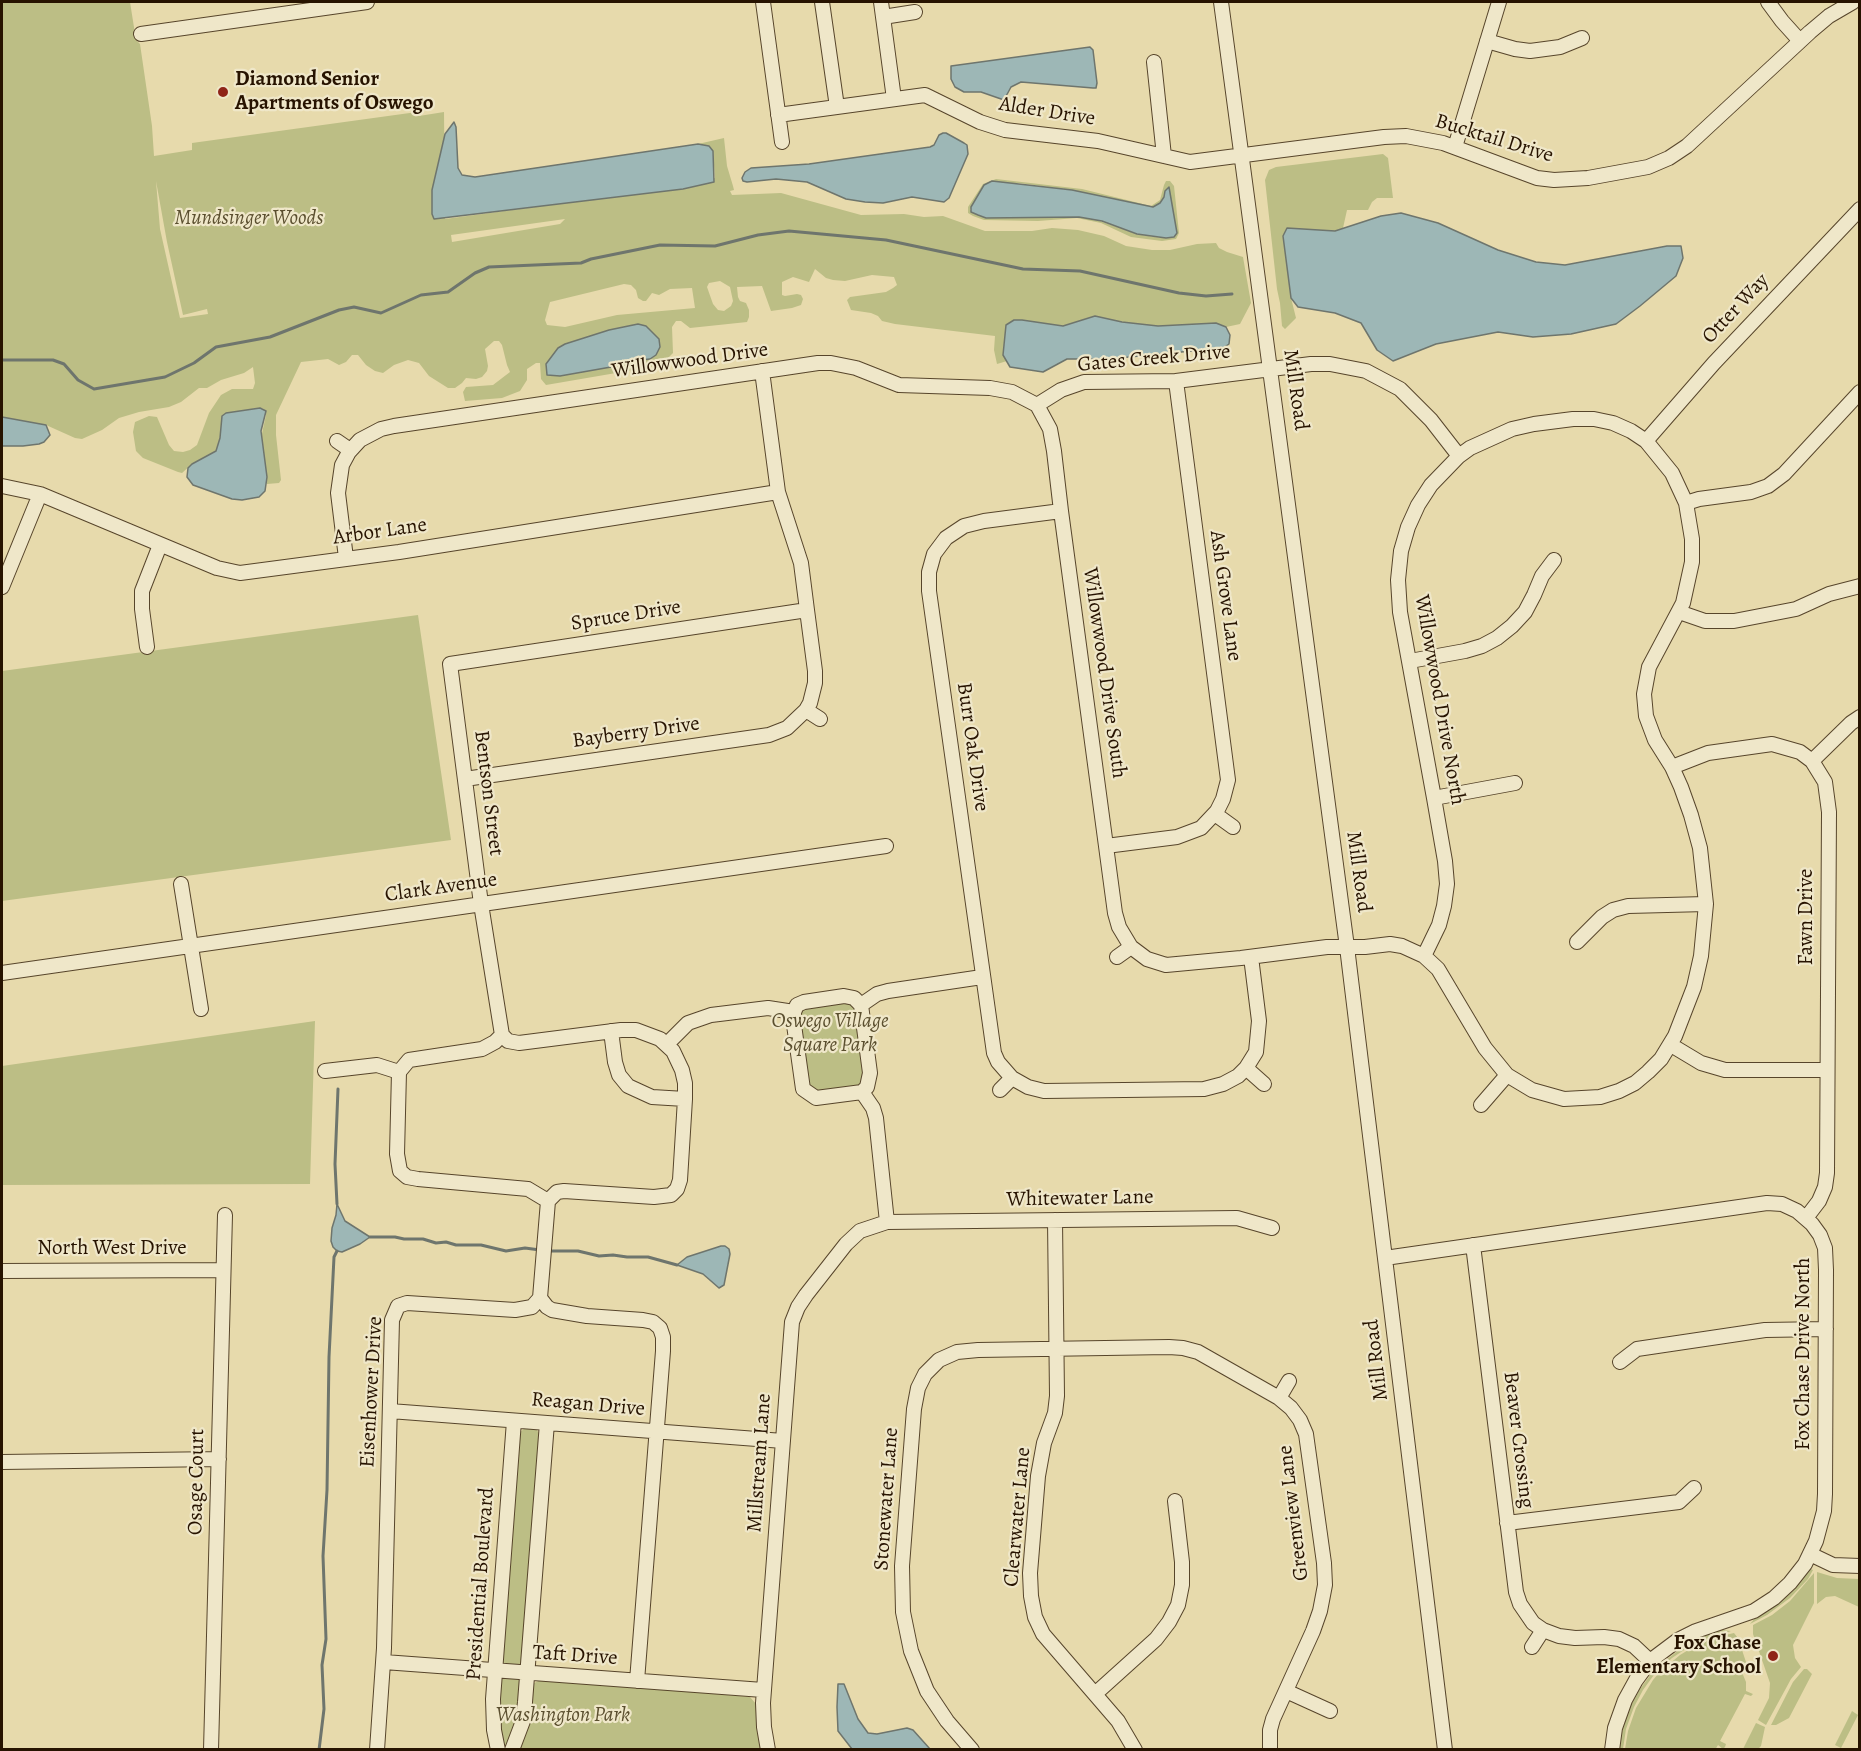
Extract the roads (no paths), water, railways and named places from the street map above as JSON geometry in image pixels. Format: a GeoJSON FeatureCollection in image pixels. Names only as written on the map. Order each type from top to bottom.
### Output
{"type":"FeatureCollection","features":[{"type":"Feature","properties":{"kind":"street"},"geometry":{"type":"LineString","coordinates":[[141,34],[367,2]]}},
{"type":"Feature","properties":{"kind":"street"},"geometry":{"type":"LineString","coordinates":[[763,2],[782,142]]}},
{"type":"Feature","properties":{"kind":"street"},"geometry":{"type":"LineString","coordinates":[[822,2],[837,107]]}},
{"type":"Feature","properties":{"kind":"street"},"geometry":{"type":"LineString","coordinates":[[880,2],[894,99]]}},
{"type":"Feature","properties":{"kind":"street","name":"Mill Road"},"geometry":{"type":"LineString","coordinates":[[1221,2],[1347,947],[1446,1749]]}},
{"type":"Feature","properties":{"kind":"street"},"geometry":{"type":"LineString","coordinates":[[1455,147],[1499,2]]}},
{"type":"Feature","properties":{"kind":"street"},"geometry":{"type":"LineString","coordinates":[[1768,2],[1800,41]]}},
{"type":"Feature","properties":{"kind":"street","name":"Bucktail Drive"},"geometry":{"type":"LineString","coordinates":[[1242,156],[1406,136],[1455,147],[1522,173],[1554,180],[1588,178],[1648,167],[1669,159],[1687,146],[1819,24],[1853,2]]}},
{"type":"Feature","properties":{"kind":"street"},"geometry":{"type":"LineString","coordinates":[[883,17],[915,12]]}},
{"type":"Feature","properties":{"kind":"street"},"geometry":{"type":"LineString","coordinates":[[1487,41],[1530,51],[1560,47],[1582,39]]}},
{"type":"Feature","properties":{"kind":"street"},"geometry":{"type":"LineString","coordinates":[[1154,62],[1164,156]]}},
{"type":"Feature","properties":{"kind":"street","name":"Alder Drive"},"geometry":{"type":"LineString","coordinates":[[778,115],[925,95],[980,122],[1005,130],[1098,141],[1190,162],[1242,156]]}},
{"type":"Feature","properties":{"kind":"street","name":"Otter Way"},"geometry":{"type":"LineString","coordinates":[[1646,441],[1714,363],[1860,209]]}},
{"type":"Feature","properties":{"kind":"street","name":"Willowwood Drive"},"geometry":{"type":"LineString","coordinates":[[350,450],[370,434],[394,426],[762,371],[831,363],[856,368],[899,385],[990,388],[1012,392],[1038,405]]}},
{"type":"Feature","properties":{"kind":"street","name":"Gates Creek Drive"},"geometry":{"type":"LineString","coordinates":[[1038,405],[1075,384],[1176,381],[1311,364],[1348,366],[1381,377],[1400,389],[1416,403],[1459,456]]}},
{"type":"Feature","properties":{"kind":"street"},"geometry":{"type":"LineString","coordinates":[[762,371],[778,492],[801,563],[815,671],[815,683],[806,710],[820,719]]}},
{"type":"Feature","properties":{"kind":"street","name":"Ash Grove Lane"},"geometry":{"type":"LineString","coordinates":[[1176,381],[1227,771],[1224,799],[1215,814]]}},
{"type":"Feature","properties":{"kind":"street"},"geometry":{"type":"LineString","coordinates":[[1686,503],[1751,492],[1768,486],[1784,474],[1857,399]]}},
{"type":"Feature","properties":{"kind":"street","name":"Willowwood Drive South"},"geometry":{"type":"LineString","coordinates":[[1038,405],[1050,429],[1053,441],[1115,913],[1119,927],[1131,946],[1148,959],[1166,965],[1328,947],[1347,947]]}},
{"type":"Feature","properties":{"kind":"street","name":"Willowwood Drive North"},"geometry":{"type":"LineString","coordinates":[[1347,947],[1390,944],[1402,946],[1424,956],[1438,969],[1485,1048],[1507,1075],[1520,1084],[1546,1095],[1564,1099],[1600,1097],[1619,1091],[1635,1083],[1648,1072],[1671,1045],[1694,987],[1701,956],[1706,904],[1700,848],[1691,815],[1672,767],[1655,740],[1646,716],[1644,694],[1649,667],[1679,612],[1690,580],[1692,539],[1686,503],[1672,473],[1646,441],[1613,423],[1594,419],[1573,419],[1534,424],[1491,437],[1459,456],[1431,485],[1408,526],[1401,551],[1398,587],[1400,612],[1445,861],[1447,884],[1438,925],[1424,956]]}},
{"type":"Feature","properties":{"kind":"street"},"geometry":{"type":"LineString","coordinates":[[337,441],[350,450],[342,465],[338,493],[346,558]]}},
{"type":"Feature","properties":{"kind":"street","name":"Arbor Lane"},"geometry":{"type":"LineString","coordinates":[[2,486],[40,494],[217,568],[240,573],[399,552],[778,492]]}},
{"type":"Feature","properties":{"kind":"street"},"geometry":{"type":"LineString","coordinates":[[2,587],[40,494]]}},
{"type":"Feature","properties":{"kind":"street","name":"Burr Oak Drive"},"geometry":{"type":"LineString","coordinates":[[1012,1078],[998,1062],[992,1046],[929,591],[929,572],[934,554],[946,538],[964,526],[984,521],[1061,511]]}},
{"type":"Feature","properties":{"kind":"street"},"geometry":{"type":"LineString","coordinates":[[147,647],[142,591],[160,545]]}},
{"type":"Feature","properties":{"kind":"street"},"geometry":{"type":"LineString","coordinates":[[1410,661],[1466,651],[1497,638],[1525,612],[1542,576],[1554,560]]}},
{"type":"Feature","properties":{"kind":"street"},"geometry":{"type":"LineString","coordinates":[[1679,612],[1705,621],[1734,621],[1796,609],[1829,594],[1860,586]]}},
{"type":"Feature","properties":{"kind":"street","name":"Spruce Drive"},"geometry":{"type":"LineString","coordinates":[[450,664],[807,610]]}},
{"type":"Feature","properties":{"kind":"street","name":"Bentson Street"},"geometry":{"type":"LineString","coordinates":[[450,664],[481,904],[502,1035]]}},
{"type":"Feature","properties":{"kind":"street","name":"Bayberry Drive"},"geometry":{"type":"LineString","coordinates":[[465,779],[769,735],[787,728],[806,710]]}},
{"type":"Feature","properties":{"kind":"street"},"geometry":{"type":"LineString","coordinates":[[1672,767],[1708,753],[1773,744],[1800,752],[1812,761],[1860,717]]}},
{"type":"Feature","properties":{"kind":"street","name":"Fawn Drive"},"geometry":{"type":"LineString","coordinates":[[1806,1218],[1819,1201],[1825,1188],[1827,1173],[1828,797],[1825,782],[1812,761]]}},
{"type":"Feature","properties":{"kind":"street"},"geometry":{"type":"LineString","coordinates":[[1434,798],[1515,783]]}},
{"type":"Feature","properties":{"kind":"street"},"geometry":{"type":"LineString","coordinates":[[1106,846],[1188,834],[1204,826],[1215,814],[1233,827]]}},
{"type":"Feature","properties":{"kind":"street","name":"Clark Avenue"},"geometry":{"type":"LineString","coordinates":[[2,973],[886,846]]}},
{"type":"Feature","properties":{"kind":"street"},"geometry":{"type":"LineString","coordinates":[[181,884],[201,1009]]}},
{"type":"Feature","properties":{"kind":"street"},"geometry":{"type":"LineString","coordinates":[[1577,942],[1602,917],[1613,910],[1628,906],[1706,904]]}},
{"type":"Feature","properties":{"kind":"street"},"geometry":{"type":"LineString","coordinates":[[1117,957],[1131,946]]}},
{"type":"Feature","properties":{"kind":"street"},"geometry":{"type":"LineString","coordinates":[[1000,1090],[1012,1078],[1028,1087],[1044,1091],[1204,1089],[1223,1084],[1238,1076],[1256,1052],[1259,1034],[1251,957]]}},
{"type":"Feature","properties":{"kind":"street"},"geometry":{"type":"LineString","coordinates":[[861,1005],[877,994],[888,991],[982,976]]}},
{"type":"Feature","properties":{"kind":"street"},"geometry":{"type":"LineString","coordinates":[[844,996],[854,998],[861,1005],[870,1073],[867,1087],[862,1092],[816,1098],[803,1089],[794,1025],[794,1012],[797,1005],[844,996]]}},
{"type":"Feature","properties":{"kind":"street"},"geometry":{"type":"LineString","coordinates":[[667,1044],[688,1023],[699,1018],[768,1008],[794,1012]]}},
{"type":"Feature","properties":{"kind":"street"},"geometry":{"type":"LineString","coordinates":[[548,1201],[528,1189],[407,1177],[400,1171],[398,1163],[399,1072],[409,1060],[482,1049],[502,1035],[508,1041],[519,1043],[610,1031],[636,1030],[650,1034],[667,1044],[679,1060],[686,1098],[680,1180],[677,1189],[670,1195],[654,1197],[558,1192],[548,1201],[540,1298],[552,1310],[587,1316],[653,1322],[660,1328],[663,1337],[637,1681]]}},
{"type":"Feature","properties":{"kind":"street"},"geometry":{"type":"LineString","coordinates":[[610,1031],[619,1075],[628,1086],[652,1097],[686,1098]]}},
{"type":"Feature","properties":{"kind":"street"},"geometry":{"type":"LineString","coordinates":[[1671,1045],[1701,1063],[1725,1070],[1827,1070]]}},
{"type":"Feature","properties":{"kind":"street"},"geometry":{"type":"LineString","coordinates":[[325,1071],[377,1065],[399,1072]]}},
{"type":"Feature","properties":{"kind":"street"},"geometry":{"type":"LineString","coordinates":[[1246,1068],[1264,1084]]}},
{"type":"Feature","properties":{"kind":"street"},"geometry":{"type":"LineString","coordinates":[[1481,1105],[1507,1075]]}},
{"type":"Feature","properties":{"kind":"street"},"geometry":{"type":"LineString","coordinates":[[862,1092],[873,1108],[876,1118],[887,1222]]}},
{"type":"Feature","properties":{"kind":"street","name":"Fox Chase Drive North"},"geometry":{"type":"LineString","coordinates":[[1385,1258],[1767,1203],[1787,1206],[1806,1218],[1816,1229],[1825,1248],[1827,1270],[1824,1511],[1821,1527],[1810,1554],[1790,1583],[1774,1598],[1754,1611],[1696,1630],[1650,1661],[1625,1700],[1615,1728],[1612,1749]]}},
{"type":"Feature","properties":{"kind":"street","name":"Osage Court"},"geometry":{"type":"LineString","coordinates":[[211,1749],[225,1215]]}},
{"type":"Feature","properties":{"kind":"street","name":"Whitewater Lane"},"geometry":{"type":"LineString","coordinates":[[887,1222],[1236,1218],[1272,1228]]}},
{"type":"Feature","properties":{"kind":"street","name":"Clearwater Lane"},"geometry":{"type":"LineString","coordinates":[[1055,1221],[1057,1396],[1055,1413],[1044,1443],[1038,1476],[1030,1596],[1035,1617],[1043,1634],[1118,1722],[1135,1749]]}},
{"type":"Feature","properties":{"kind":"street","name":"Millstream Lane"},"geometry":{"type":"LineString","coordinates":[[768,1749],[764,1728],[763,1690],[792,1322],[798,1307],[846,1244],[860,1231],[887,1222]]}},
{"type":"Feature","properties":{"kind":"street","name":"Beaver Crossing"},"geometry":{"type":"LineString","coordinates":[[1473,1245],[1516,1592],[1526,1614],[1543,1630]]}},
{"type":"Feature","properties":{"kind":"street","name":"North West Drive"},"geometry":{"type":"LineString","coordinates":[[2,1271],[223,1270]]}},
{"type":"Feature","properties":{"kind":"street","name":"Eisenhower Drive"},"geometry":{"type":"LineString","coordinates":[[377,1749],[384,1662],[394,1312],[398,1306],[407,1303],[515,1310],[532,1307],[540,1298]]}},
{"type":"Feature","properties":{"kind":"street"},"geometry":{"type":"LineString","coordinates":[[1620,1362],[1637,1349],[1773,1329],[1826,1329]]}},
{"type":"Feature","properties":{"kind":"street","name":"Greenview Lane"},"geometry":{"type":"LineString","coordinates":[[1057,1348],[1183,1348],[1198,1352],[1279,1398],[1296,1414],[1306,1434],[1325,1585],[1320,1611],[1273,1719],[1270,1730],[1270,1749]]}},
{"type":"Feature","properties":{"kind":"street","name":"Stonewater Lane"},"geometry":{"type":"LineString","coordinates":[[972,1749],[947,1722],[927,1691],[911,1651],[903,1612],[902,1566],[917,1391],[925,1374],[939,1360],[957,1352],[1057,1348]]}},
{"type":"Feature","properties":{"kind":"street"},"geometry":{"type":"LineString","coordinates":[[1279,1398],[1288,1381]]}},
{"type":"Feature","properties":{"kind":"street","name":"Reagan Drive"},"geometry":{"type":"LineString","coordinates":[[390,1411],[783,1441]]}},
{"type":"Feature","properties":{"kind":"street","name":"Presidential Boulevard"},"geometry":{"type":"LineString","coordinates":[[498,1749],[492,1716],[514,1420]]}},
{"type":"Feature","properties":{"kind":"street"},"geometry":{"type":"LineString","coordinates":[[512,1749],[523,1720],[547,1423]]}},
{"type":"Feature","properties":{"kind":"street"},"geometry":{"type":"LineString","coordinates":[[2,1462],[219,1460]]}},
{"type":"Feature","properties":{"kind":"street"},"geometry":{"type":"LineString","coordinates":[[1508,1523],[1679,1502],[1694,1488]]}},
{"type":"Feature","properties":{"kind":"street"},"geometry":{"type":"LineString","coordinates":[[1095,1694],[1156,1639],[1178,1605],[1182,1585],[1182,1562],[1175,1501]]}},
{"type":"Feature","properties":{"kind":"street"},"geometry":{"type":"LineString","coordinates":[[1810,1554],[1833,1565],[1860,1566]]}},
{"type":"Feature","properties":{"kind":"street"},"geometry":{"type":"LineString","coordinates":[[1532,1647],[1543,1630],[1558,1636],[1575,1638],[1605,1636],[1634,1646],[1650,1661]]}},
{"type":"Feature","properties":{"kind":"street","name":"Taft Drive"},"geometry":{"type":"LineString","coordinates":[[384,1662],[763,1690]]}},
{"type":"Feature","properties":{"kind":"street"},"geometry":{"type":"LineString","coordinates":[[1286,1691],[1330,1711]]}},
{"type":"Feature","properties":{"kind":"water"},"geometry":{"type":"Polygon","coordinates":[[[1090,47],[1093,50],[1096,88],[1021,82],[1011,87],[1004,100],[981,92],[964,92],[955,87],[951,79],[951,66],[1090,47]]]}},
{"type":"Feature","properties":{"kind":"water"},"geometry":{"type":"Polygon","coordinates":[[[454,122],[458,168],[462,175],[475,177],[698,144],[709,146],[713,151],[714,182],[683,189],[434,219],[432,190],[445,134],[454,122]]]}},
{"type":"Feature","properties":{"kind":"water"},"geometry":{"type":"Polygon","coordinates":[[[943,133],[967,145],[968,154],[949,198],[944,202],[912,197],[883,203],[865,202],[846,199],[807,182],[776,179],[747,182],[742,178],[751,168],[809,164],[930,147],[943,133]]]}},
{"type":"Feature","properties":{"kind":"water"},"geometry":{"type":"Polygon","coordinates":[[[992,181],[1072,190],[1153,207],[1160,203],[1169,187],[1177,233],[1174,237],[1166,238],[1137,234],[1102,221],[1079,217],[986,218],[971,212],[971,207],[984,185],[992,181]]]}},
{"type":"Feature","properties":{"kind":"water"},"geometry":{"type":"Polygon","coordinates":[[[1401,213],[1438,223],[1498,250],[1536,262],[1565,265],[1667,246],[1681,246],[1683,258],[1676,276],[1616,324],[1571,334],[1533,337],[1498,332],[1436,344],[1393,361],[1377,350],[1361,323],[1335,313],[1298,307],[1291,298],[1283,236],[1287,228],[1335,231],[1381,216],[1401,213]]]}},
{"type":"Feature","properties":{"kind":"water"},"geometry":{"type":"Polygon","coordinates":[[[1095,316],[1158,326],[1216,323],[1226,327],[1230,335],[1229,344],[1223,348],[1108,359],[1067,359],[1043,372],[1010,367],[1003,355],[1006,325],[1014,320],[1063,326],[1095,316]]]}},
{"type":"Feature","properties":{"kind":"water"},"geometry":{"type":"Polygon","coordinates":[[[638,324],[646,326],[659,339],[660,347],[656,355],[650,359],[560,376],[547,375],[546,364],[558,348],[565,344],[609,330],[638,324]]]}},
{"type":"Feature","properties":{"kind":"water"},"geometry":{"type":"Polygon","coordinates":[[[260,408],[266,411],[261,431],[267,477],[265,491],[259,497],[242,500],[232,499],[193,485],[187,477],[188,468],[216,451],[222,416],[226,413],[260,408]]]}},
{"type":"Feature","properties":{"kind":"water"},"geometry":{"type":"Polygon","coordinates":[[[2,417],[46,425],[50,435],[39,444],[2,446],[2,417]]]}},
{"type":"Feature","properties":{"kind":"water"},"geometry":{"type":"Polygon","coordinates":[[[337,1204],[345,1221],[370,1237],[342,1252],[333,1247],[331,1241],[337,1204]]]}},
{"type":"Feature","properties":{"kind":"water"},"geometry":{"type":"Polygon","coordinates":[[[721,1246],[729,1249],[730,1254],[724,1285],[719,1288],[703,1274],[677,1265],[687,1257],[721,1246]]]}},
{"type":"Feature","properties":{"kind":"water"},"geometry":{"type":"Polygon","coordinates":[[[838,1684],[844,1684],[858,1719],[868,1733],[877,1734],[907,1728],[913,1730],[930,1749],[852,1749],[838,1731],[838,1684]]]}},
{"type":"Feature","properties":{"kind":"waterway"},"geometry":{"type":"LineString","coordinates":[[2,360],[53,360],[64,364],[78,380],[94,389],[165,377],[194,363],[216,347],[270,337],[339,310],[354,307],[381,313],[421,295],[448,292],[475,273],[489,267],[581,263],[660,245],[715,246],[758,235],[789,231],[886,240],[1023,269],[1080,271],[1179,293],[1206,296],[1232,294]]}},
{"type":"Feature","properties":{"kind":"waterway"},"geometry":{"type":"LineString","coordinates":[[337,1204],[335,1164],[338,1089]]}},
{"type":"Feature","properties":{"kind":"waterway"},"geometry":{"type":"LineString","coordinates":[[370,1237],[423,1239],[436,1243],[481,1245],[506,1251],[525,1248],[540,1250]]}},
{"type":"Feature","properties":{"kind":"waterway"},"geometry":{"type":"LineString","coordinates":[[319,1750],[324,1709],[322,1665],[326,1639],[323,1556],[327,1490],[329,1357],[334,1257],[337,1251]]}},
{"type":"Feature","properties":{"kind":"waterway"},"geometry":{"type":"LineString","coordinates":[[549,1251],[578,1251],[599,1256],[648,1257],[677,1265]]}},
{"type":"Feature","properties":{"kind":"place","name":"Diamond Senior Apartments of Oswego"},"geometry":{"type":"Point","coordinates":[223,92]}},
{"type":"Feature","properties":{"kind":"place","name":"Fox Chase Elementary School"},"geometry":{"type":"Point","coordinates":[1773,1656]}},
{"type":"Feature","properties":{"kind":"park label","name":"Mundsinger Woods"},"geometry":{"type":"Point","coordinates":[249,219]}},
{"type":"Feature","properties":{"kind":"park label","name":"Oswego Village Square Park"},"geometry":{"type":"Point","coordinates":[830,1034]}},
{"type":"Feature","properties":{"kind":"park label","name":"Washington Park"},"geometry":{"type":"Point","coordinates":[563,1716]}}]}
